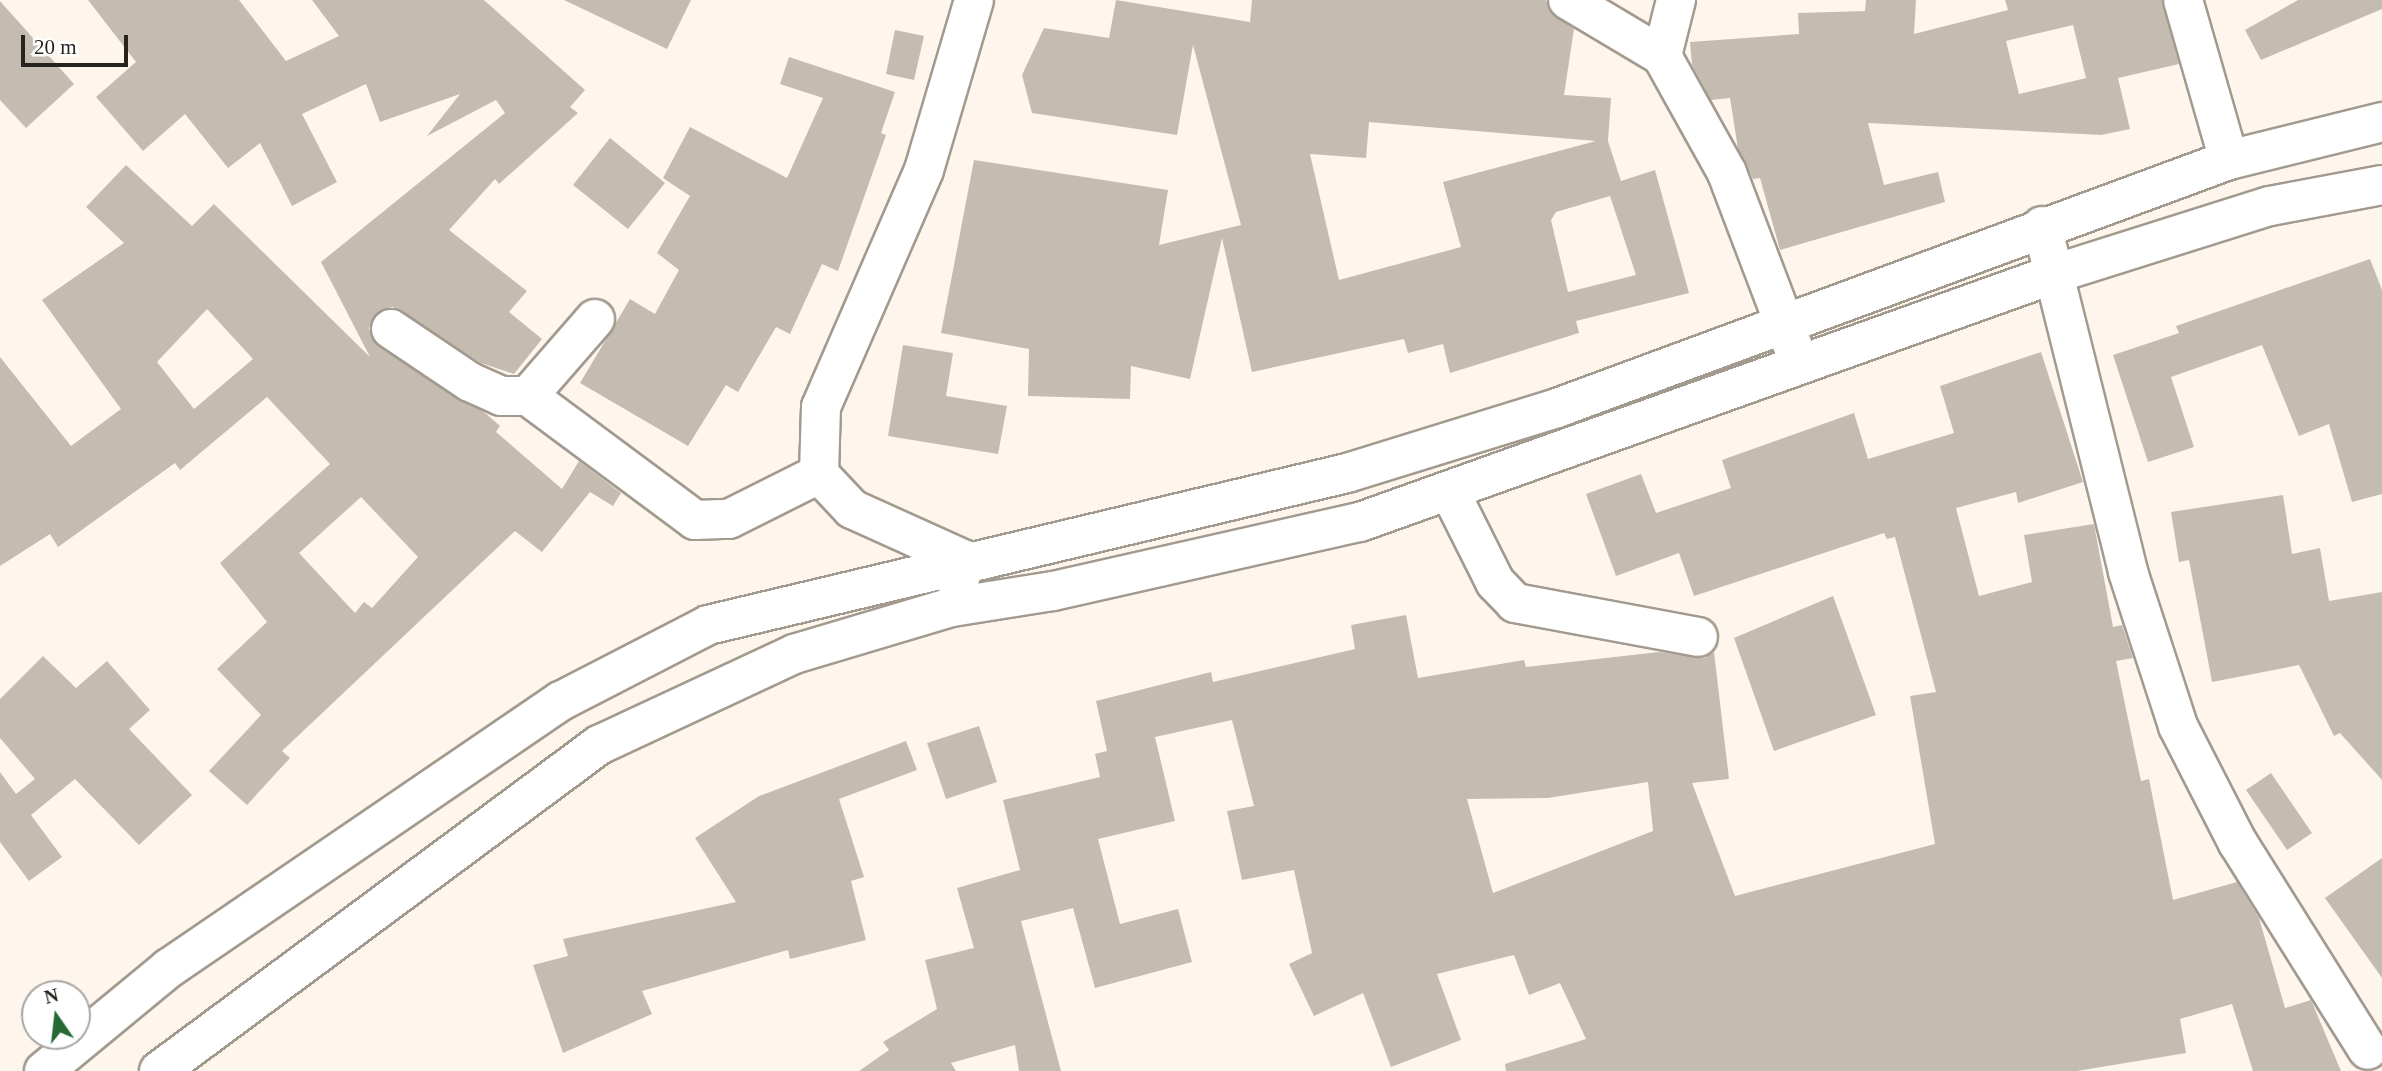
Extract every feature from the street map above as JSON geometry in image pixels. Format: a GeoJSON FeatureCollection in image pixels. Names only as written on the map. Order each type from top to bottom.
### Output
{"type":"FeatureCollection","features":[{"type":"Feature","properties":{"kind":"main road"},"geometry":{"type":"LineString","coordinates":[[965,560],[852,509],[818,474],[821,407],[924,170],[974,0]]}},
{"type":"Feature","properties":{"kind":"main road"},"geometry":{"type":"LineString","coordinates":[[1568,0],[1662,56],[1727,173],[1799,363]]}},
{"type":"Feature","properties":{"kind":"main road"},"geometry":{"type":"LineString","coordinates":[[1662,56],[1676,0]]}},
{"type":"Feature","properties":{"kind":"main road"},"geometry":{"type":"LineString","coordinates":[[2183,0],[2229,160]]}},
{"type":"Feature","properties":{"kind":"main road"},"geometry":{"type":"LineString","coordinates":[[44,1071],[169,968],[561,701],[654,648],[708,625],[965,560],[1347,473],[1558,408],[2042,226],[2229,160],[2382,122]]}},
{"type":"Feature","properties":{"kind":"main road"},"geometry":{"type":"LineString","coordinates":[[159,1071],[598,745],[794,654],[952,607],[1053,591],[1360,522],[2057,273],[2270,206],[2382,185]]}},
{"type":"Feature","properties":{"kind":"main road"},"geometry":{"type":"LineString","coordinates":[[2042,226],[2057,273],[2128,572],[2178,726],[2238,843],[2368,1050]]}},
{"type":"Feature","properties":{"kind":"main road"},"geometry":{"type":"LineString","coordinates":[[528,396],[595,319]]}},
{"type":"Feature","properties":{"kind":"main road"},"geometry":{"type":"LineString","coordinates":[[391,329],[470,382],[501,396],[528,396],[695,520],[729,519],[818,474]]}},
{"type":"Feature","properties":{"kind":"main road"},"geometry":{"type":"LineString","coordinates":[[1450,492],[1495,582],[1515,603],[1698,638]]}},
{"type":"Feature","properties":{"kind":"main road"},"geometry":{"type":"LineString","coordinates":[[952,607],[965,560]]}},
{"type":"Feature","properties":{"kind":"building"},"geometry":{"type":"Polygon","coordinates":[[[88,0],[239,0],[286,61],[339,36],[312,0],[484,0],[585,90],[570,107],[578,113],[499,184],[495,179],[449,230],[527,291],[509,312],[542,339],[514,374],[481,363],[393,307],[381,310],[369,328],[379,347],[484,412],[500,426],[496,432],[562,489],[579,461],[621,493],[613,506],[590,492],[542,552],[515,531],[282,751],[290,758],[247,805],[209,771],[261,715],[217,669],[267,622],[220,563],[330,464],[267,397],[180,470],[175,463],[58,547],[50,534],[0,566],[0,357],[71,446],[121,409],[42,300],[124,243],[86,207],[126,165],[192,226],[214,204],[370,357],[321,262],[505,113],[496,100],[427,136],[460,94],[380,122],[366,84],[302,114],[337,182],[292,206],[260,143],[228,168],[185,114],[143,151],[96,97],[136,62],[88,0]],[[207,309],[157,362],[194,409],[253,359],[207,309]],[[361,497],[299,553],[355,613],[364,602],[372,608],[418,557],[361,497]]]}},
{"type":"Feature","properties":{"kind":"building"},"geometry":{"type":"Polygon","coordinates":[[[564,0],[691,0],[667,49],[564,0]]]}},
{"type":"Feature","properties":{"kind":"building"},"geometry":{"type":"Polygon","coordinates":[[[1116,0],[1250,22],[1252,0],[1546,0],[1549,11],[1574,29],[1564,95],[1611,98],[1608,141],[1621,181],[1655,170],[1689,293],[1576,321],[1579,333],[1450,373],[1443,344],[1408,353],[1404,339],[1252,372],[1222,238],[1190,379],[1131,366],[1130,399],[1028,396],[1029,349],[941,333],[974,160],[1168,190],[1159,245],[1241,225],[1193,45],[1177,135],[1032,113],[1022,75],[1044,28],[1109,38],[1116,0]],[[1369,122],[1366,158],[1310,154],[1339,280],[1461,247],[1443,182],[1596,141],[1369,122]],[[1610,196],[1556,212],[1551,220],[1568,292],[1636,275],[1610,196]]]}},
{"type":"Feature","properties":{"kind":"building"},"geometry":{"type":"Polygon","coordinates":[[[1866,0],[1916,0],[1914,34],[2008,10],[2005,0],[2162,0],[2179,64],[2118,78],[2130,129],[2101,135],[1868,123],[1884,185],[1938,172],[1945,202],[1780,250],[1760,178],[1753,179],[1738,149],[1730,98],[1711,100],[1692,65],[1690,42],[1799,34],[1798,13],[1865,11],[1866,0]],[[2073,25],[2006,41],[2019,94],[2086,78],[2073,25]]]}},
{"type":"Feature","properties":{"kind":"building"},"geometry":{"type":"Polygon","coordinates":[[[2298,0],[2382,0],[2382,9],[2261,60],[2245,30],[2298,0]]]}},
{"type":"Feature","properties":{"kind":"building"},"geometry":{"type":"Polygon","coordinates":[[[0,1],[74,84],[26,128],[0,100],[0,1]]]}},
{"type":"Feature","properties":{"kind":"building"},"geometry":{"type":"Polygon","coordinates":[[[895,30],[924,36],[914,80],[886,74],[895,30]]]}},
{"type":"Feature","properties":{"kind":"building"},"geometry":{"type":"Polygon","coordinates":[[[789,57],[895,92],[881,133],[886,135],[838,271],[822,264],[790,334],[776,327],[738,392],[726,385],[688,446],[580,383],[630,299],[655,314],[679,270],[657,253],[690,196],[663,178],[690,127],[787,178],[823,98],[780,84],[789,57]]]}},
{"type":"Feature","properties":{"kind":"building"},"geometry":{"type":"Polygon","coordinates":[[[610,138],[665,183],[628,229],[573,185],[610,138]]]}},
{"type":"Feature","properties":{"kind":"building"},"geometry":{"type":"Polygon","coordinates":[[[2370,259],[2382,290],[2382,494],[2352,502],[2329,424],[2299,436],[2262,345],[2171,377],[2194,447],[2148,462],[2113,355],[2179,333],[2176,326],[2370,259]]]}},
{"type":"Feature","properties":{"kind":"building"},"geometry":{"type":"Polygon","coordinates":[[[903,345],[953,353],[946,396],[1007,406],[998,454],[888,436],[903,345]]]}},
{"type":"Feature","properties":{"kind":"building"},"geometry":{"type":"Polygon","coordinates":[[[2041,352],[2083,482],[2018,503],[2016,492],[1956,508],[1979,596],[2032,582],[2024,535],[2094,524],[2113,627],[2122,625],[2133,658],[2116,661],[2141,781],[2149,779],[2173,900],[2237,882],[2259,918],[2285,1008],[2311,1000],[2341,1071],[2253,1071],[2232,1004],[2180,1019],[2186,1053],[2077,1071],[1506,1071],[1505,1064],[1586,1039],[1560,983],[1529,995],[1514,955],[1437,974],[1461,1040],[1391,1067],[1363,993],[1314,1016],[1289,964],[1312,953],[1294,870],[1242,880],[1227,811],[1254,806],[1232,720],[1155,737],[1175,821],[1098,839],[1120,924],[1178,909],[1192,962],[1095,988],[1073,908],[1021,921],[1061,1071],[1019,1071],[1015,1045],[951,1063],[956,1071],[859,1071],[889,1050],[883,1042],[937,1009],[925,960],[974,948],[957,888],[1020,870],[1003,800],[1100,777],[1095,754],[1107,751],[1096,701],[1211,672],[1213,682],[1355,649],[1351,625],[1406,615],[1418,678],[1524,660],[1526,667],[1659,652],[1705,658],[1714,652],[1729,779],[1692,783],[1735,896],[1935,844],[1910,696],[1936,692],[1895,537],[1887,539],[1884,533],[1694,596],[1679,553],[1616,576],[1586,494],[1641,474],[1656,513],[1731,488],[1722,460],[1854,413],[1868,459],[1954,433],[1940,386],[2041,352]],[[1648,782],[1548,798],[1467,799],[1493,893],[1653,831],[1648,782]]]}},
{"type":"Feature","properties":{"kind":"building"},"geometry":{"type":"Polygon","coordinates":[[[2283,495],[2292,554],[2320,548],[2329,601],[2382,592],[2382,780],[2340,733],[2334,736],[2299,665],[2212,682],[2189,560],[2179,562],[2171,512],[2283,495]]]}},
{"type":"Feature","properties":{"kind":"building"},"geometry":{"type":"Polygon","coordinates":[[[1833,596],[1876,715],[1774,751],[1734,638],[1833,596]]]}},
{"type":"Feature","properties":{"kind":"building"},"geometry":{"type":"Polygon","coordinates":[[[43,656],[76,688],[107,661],[150,710],[129,729],[192,795],[139,845],[75,779],[31,815],[62,857],[29,881],[0,842],[0,772],[16,794],[35,779],[0,738],[0,699],[43,656]]]}},
{"type":"Feature","properties":{"kind":"building"},"geometry":{"type":"Polygon","coordinates":[[[979,726],[997,782],[946,799],[927,743],[979,726]]]}},
{"type":"Feature","properties":{"kind":"building"},"geometry":{"type":"Polygon","coordinates":[[[906,741],[917,770],[839,799],[864,877],[851,881],[866,940],[790,959],[788,950],[642,991],[652,1014],[563,1053],[533,965],[568,956],[563,939],[736,902],[695,838],[759,796],[906,741]]]}},
{"type":"Feature","properties":{"kind":"building"},"geometry":{"type":"Polygon","coordinates":[[[2271,773],[2312,833],[2287,850],[2246,790],[2271,773]]]}},
{"type":"Feature","properties":{"kind":"building"},"geometry":{"type":"Polygon","coordinates":[[[2382,858],[2382,978],[2325,898],[2382,858]]]}}]}
